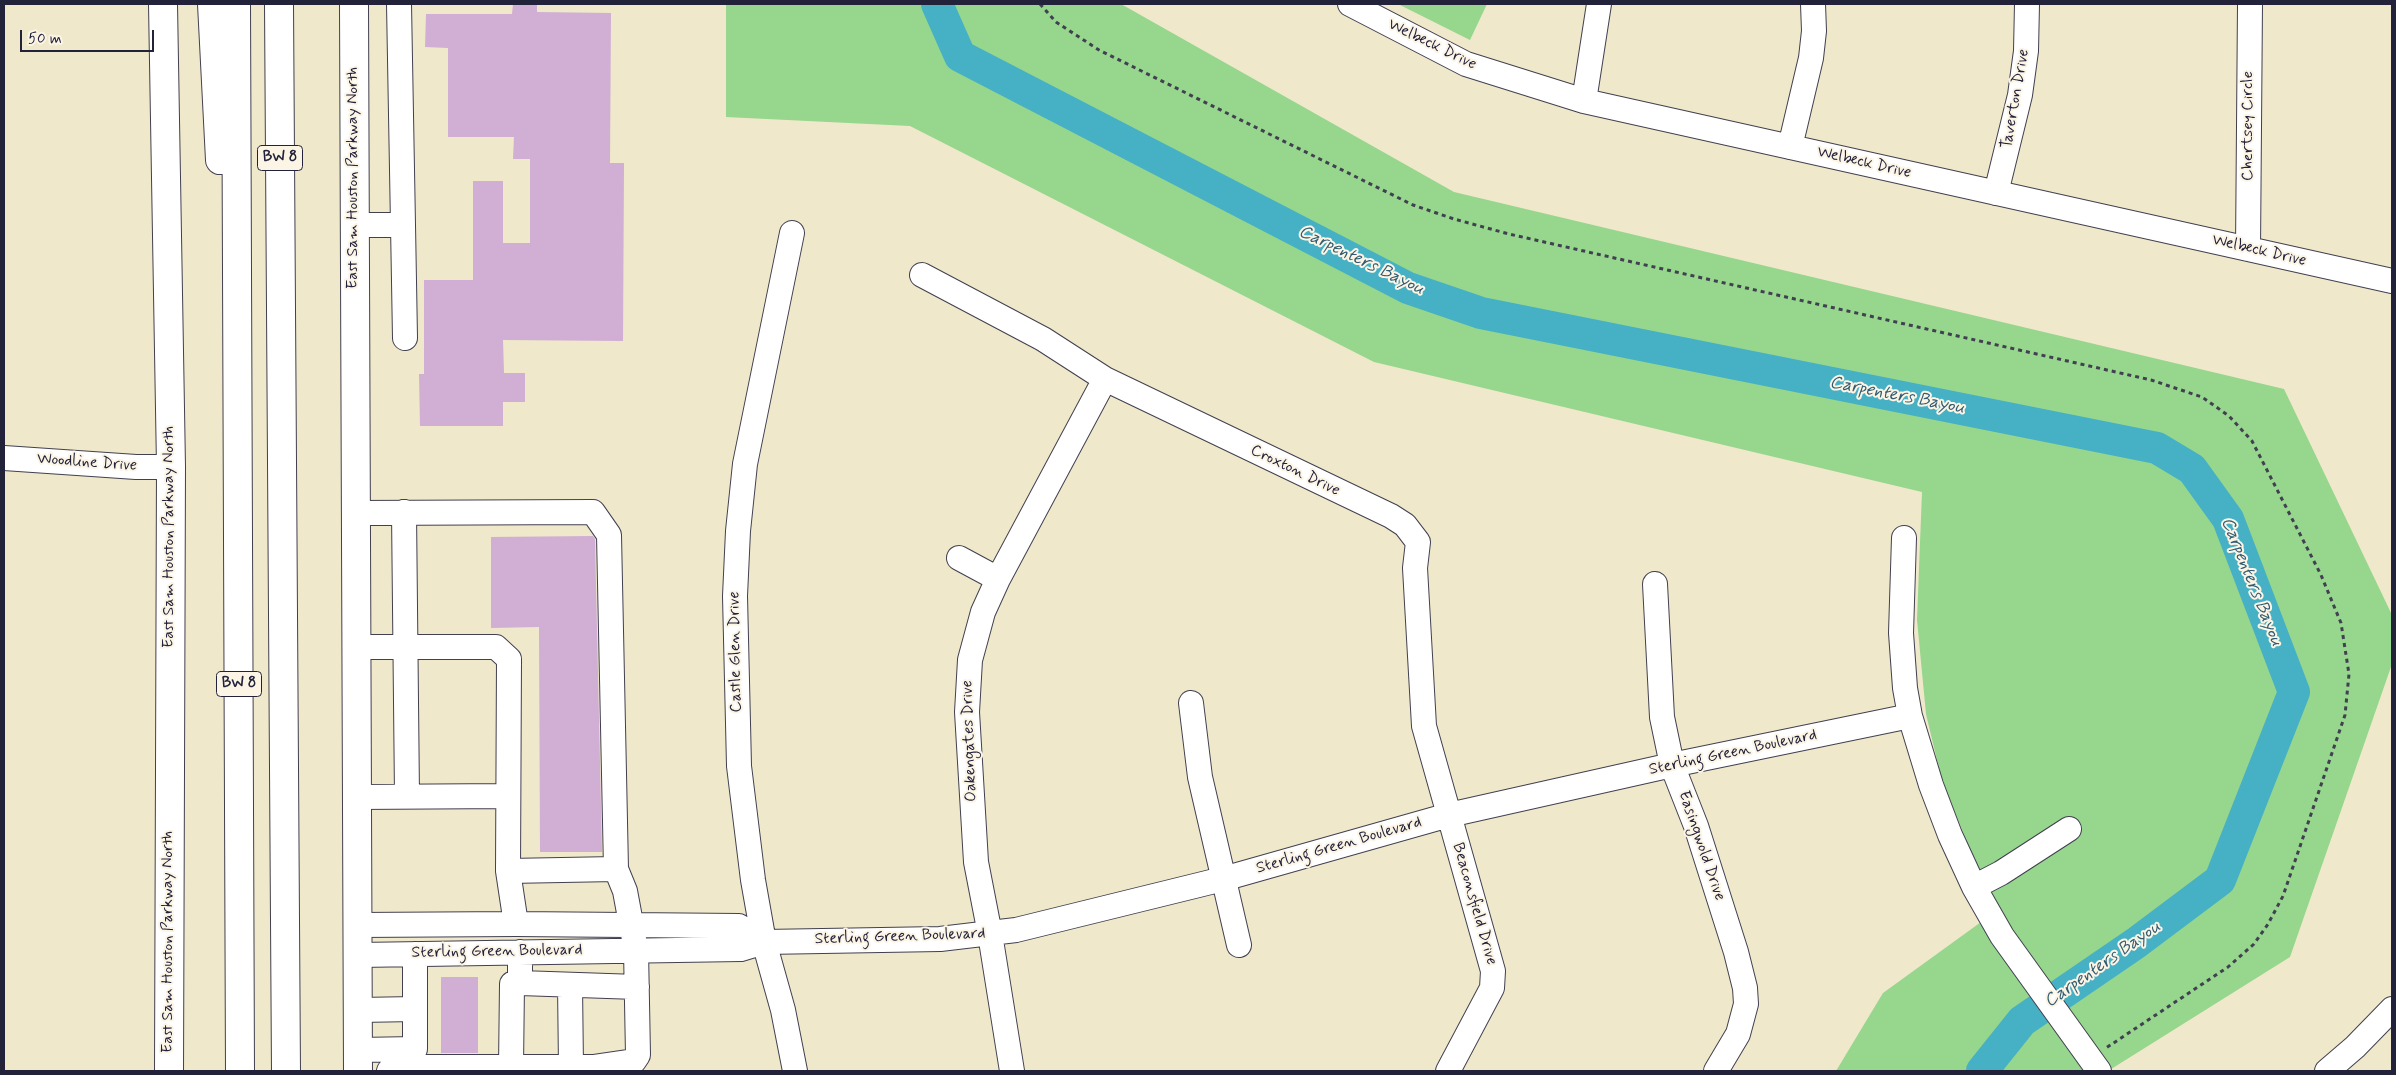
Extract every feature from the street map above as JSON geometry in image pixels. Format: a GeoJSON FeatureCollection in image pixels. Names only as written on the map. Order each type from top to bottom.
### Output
{"type":"FeatureCollection","features":[{"type":"Feature","properties":{"kind":"main road","name":"East Sam Houston Parkway North"},"geometry":{"type":"LineString","coordinates":[[163,4],[171,468],[169,1071]]}},
{"type":"Feature","properties":{"kind":"main road"},"geometry":{"type":"LineString","coordinates":[[212,4],[225,258],[239,296]]}},
{"type":"Feature","properties":{"kind":"main road","name":"BW 8"},"geometry":{"type":"LineString","coordinates":[[236,4],[239,296],[240,1071]]}},
{"type":"Feature","properties":{"kind":"main road","name":"BW 8"},"geometry":{"type":"LineString","coordinates":[[279,4],[286,1071]]}},
{"type":"Feature","properties":{"kind":"main road"},"geometry":{"type":"LineString","coordinates":[[282,312],[291,203],[290,4]]}},
{"type":"Feature","properties":{"kind":"main road","name":"East Sam Houston Parkway North"},"geometry":{"type":"LineString","coordinates":[[354,4],[358,1060]]}},
{"type":"Feature","properties":{"kind":"street"},"geometry":{"type":"LineString","coordinates":[[399,4],[405,338]]}},
{"type":"Feature","properties":{"kind":"street","name":"Welbeck Drive"},"geometry":{"type":"LineString","coordinates":[[1350,4],[1466,64],[1584,101],[2392,281]]}},
{"type":"Feature","properties":{"kind":"street"},"geometry":{"type":"LineString","coordinates":[[1584,101],[1599,4]]}},
{"type":"Feature","properties":{"kind":"street"},"geometry":{"type":"LineString","coordinates":[[1790,147],[1811,58],[1814,31],[1813,4]]}},
{"type":"Feature","properties":{"kind":"street","name":"Taverton Drive"},"geometry":{"type":"LineString","coordinates":[[1996,193],[2020,95],[2026,51],[2027,4]]}},
{"type":"Feature","properties":{"kind":"street","name":"Chertsey Circle"},"geometry":{"type":"LineString","coordinates":[[2248,249],[2250,4]]}},
{"type":"Feature","properties":{"kind":"street"},"geometry":{"type":"LineString","coordinates":[[355,225],[403,225]]}},
{"type":"Feature","properties":{"kind":"street","name":"Castle Glen Drive"},"geometry":{"type":"LineString","coordinates":[[792,232],[745,464],[736,568],[736,704],[739,766],[752,880],[764,942],[783,1010],[796,1071]]}},
{"type":"Feature","properties":{"kind":"street","name":"Croxton Drive"},"geometry":{"type":"LineString","coordinates":[[922,275],[1043,338],[1105,379],[1391,516],[1405,525],[1418,542],[1415,568],[1424,726],[1449,815]]}},
{"type":"Feature","properties":{"kind":"street","name":"Oakengates Drive"},"geometry":{"type":"LineString","coordinates":[[1012,1071],[990,934],[976,862],[967,695],[974,643],[983,612],[998,580],[1105,379]]}},
{"type":"Feature","properties":{"kind":"street","name":"Woodline Drive"},"geometry":{"type":"LineString","coordinates":[[4,458],[136,468],[171,468]]}},
{"type":"Feature","properties":{"kind":"street"},"geometry":{"type":"LineString","coordinates":[[404,512],[407,796]]}},
{"type":"Feature","properties":{"kind":"street"},"geometry":{"type":"LineString","coordinates":[[356,513],[593,512],[609,535],[616,869],[625,891],[633,924],[636,950],[638,1055],[634,1061],[593,1068],[400,1067],[389,1071]]}},
{"type":"Feature","properties":{"kind":"street"},"geometry":{"type":"LineString","coordinates":[[1904,538],[1901,633],[1905,688],[1910,716],[1931,785],[1950,835],[1974,887],[2002,936],[2088,1057]]}},
{"type":"Feature","properties":{"kind":"street"},"geometry":{"type":"LineString","coordinates":[[958,558],[998,580]]}},
{"type":"Feature","properties":{"kind":"street","name":"Easingwold Drive"},"geometry":{"type":"LineString","coordinates":[[1655,584],[1662,717],[1672,765],[1696,826],[1736,952],[1745,988],[1746,1004],[1738,1034],[1716,1071]]}},
{"type":"Feature","properties":{"kind":"street"},"geometry":{"type":"LineString","coordinates":[[357,647],[496,648],[509,659],[508,872],[516,924]]}},
{"type":"Feature","properties":{"kind":"street"},"geometry":{"type":"LineString","coordinates":[[1191,703],[1200,777],[1239,945]]}},
{"type":"Feature","properties":{"kind":"street","name":"Sterling Green Boulevard"},"geometry":{"type":"LineString","coordinates":[[358,955],[741,949],[764,942],[940,939],[1016,930],[1223,879],[1449,815],[1672,765],[1910,716]]}},
{"type":"Feature","properties":{"kind":"street"},"geometry":{"type":"LineString","coordinates":[[357,797],[508,796]]}},
{"type":"Feature","properties":{"kind":"street","name":"Beaconsfield Drive"},"geometry":{"type":"LineString","coordinates":[[1448,1071],[1492,988],[1494,971],[1449,815]]}},
{"type":"Feature","properties":{"kind":"street"},"geometry":{"type":"LineString","coordinates":[[1974,887],[2001,873],[2069,829]]}},
{"type":"Feature","properties":{"kind":"street"},"geometry":{"type":"LineString","coordinates":[[508,872],[616,869]]}},
{"type":"Feature","properties":{"kind":"street","name":"Sterling Green Boulevard"},"geometry":{"type":"LineString","coordinates":[[358,925],[633,924],[739,926],[764,942]]}},
{"type":"Feature","properties":{"kind":"street"},"geometry":{"type":"LineString","coordinates":[[520,952],[520,983]]}},
{"type":"Feature","properties":{"kind":"street"},"geometry":{"type":"LineString","coordinates":[[358,1060],[415,1049],[415,954]]}},
{"type":"Feature","properties":{"kind":"street"},"geometry":{"type":"LineString","coordinates":[[511,1068],[512,984],[637,987]]}},
{"type":"Feature","properties":{"kind":"street"},"geometry":{"type":"LineString","coordinates":[[570,985],[571,1068]]}},
{"type":"Feature","properties":{"kind":"street"},"geometry":{"type":"LineString","coordinates":[[358,1010],[415,1009]]}},
{"type":"Feature","properties":{"kind":"street"},"geometry":{"type":"LineString","coordinates":[[2327,1071],[2355,1047],[2392,1009]]}},
{"type":"Feature","properties":{"kind":"path"},"geometry":{"type":"LineString","coordinates":[[1040,4],[1056,22],[1100,50],[1413,205],[1454,219],[1509,234],[2151,380],[2202,397],[2229,416],[2252,441],[2321,575],[2341,623],[2349,674],[2345,715],[2283,896],[2268,924],[2254,944],[2228,967],[2088,1057]]}},
{"type":"Feature","properties":{"kind":"green space"},"geometry":{"type":"Polygon","coordinates":[[[726,4],[1121,4],[1454,192],[2284,389],[2392,615],[2392,664],[2290,957],[2108,1071],[1836,1071],[1883,993],[1999,909],[1970,849],[1942,781],[1926,714],[1917,620],[1922,492],[1374,362],[910,126],[726,117],[726,4]]]}},
{"type":"Feature","properties":{"kind":"green space"},"geometry":{"type":"Polygon","coordinates":[[[1398,4],[1487,4],[1470,40],[1398,4]]]}},
{"type":"Feature","properties":{"kind":"building"},"geometry":{"type":"Polygon","coordinates":[[[513,4],[537,4],[537,12],[611,13],[610,163],[624,163],[623,341],[503,340],[504,373],[525,373],[525,402],[503,402],[503,426],[420,426],[419,374],[424,374],[424,280],[473,280],[473,181],[503,181],[503,243],[530,243],[530,159],[513,159],[514,137],[448,137],[448,48],[425,47],[426,14],[512,14],[513,4]]]}},
{"type":"Feature","properties":{"kind":"building"},"geometry":{"type":"Polygon","coordinates":[[[593,536],[595,539],[602,852],[540,852],[539,627],[491,628],[491,537],[593,536]]]}},
{"type":"Feature","properties":{"kind":"building"},"geometry":{"type":"Polygon","coordinates":[[[441,977],[478,977],[478,1053],[441,1053],[441,977]]]}},
{"type":"Feature","properties":{"kind":"waterway","name":"Carpenters Bayou"},"geometry":{"type":"LineString","coordinates":[[937,4],[960,56],[1408,288],[1481,313],[2157,448],[2192,469],[2228,519],[2294,692],[2220,880],[2136,943],[2022,1021],[1982,1071]]}}]}
